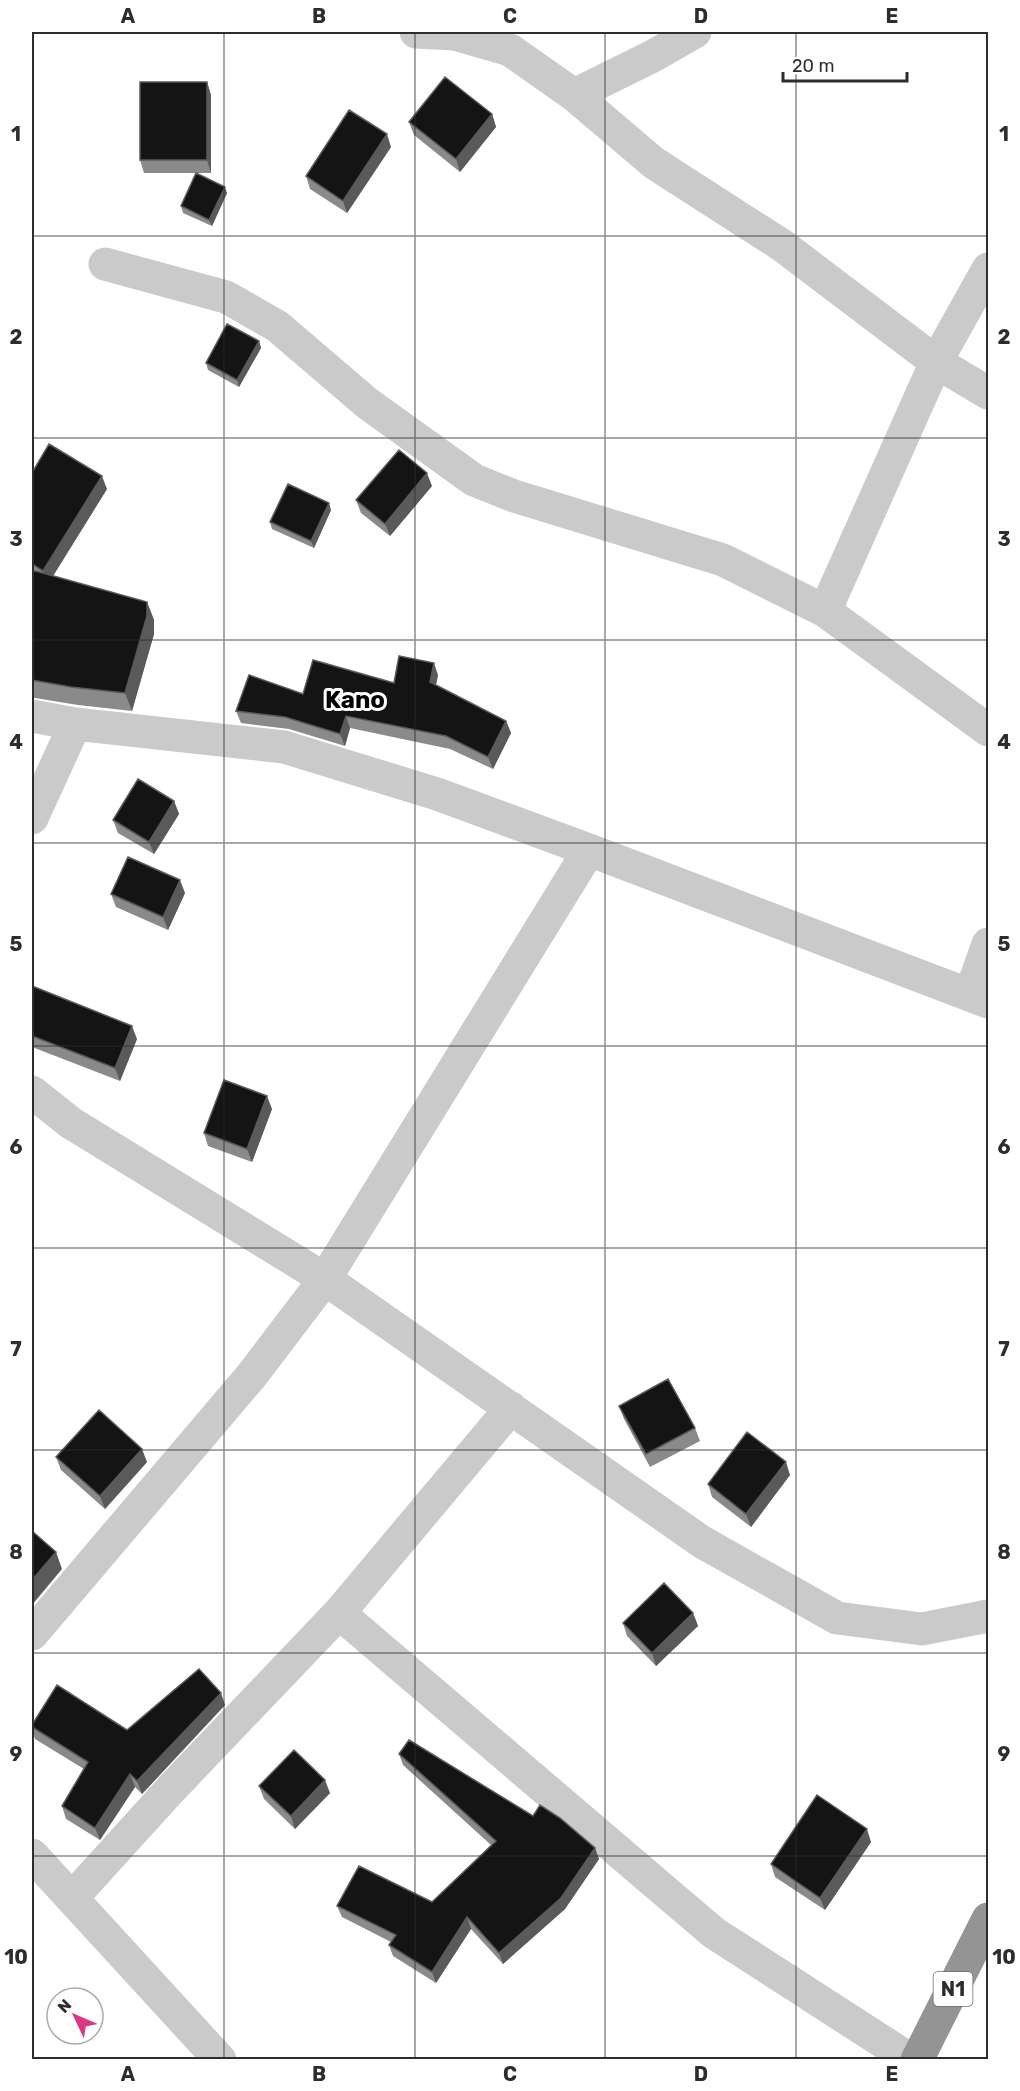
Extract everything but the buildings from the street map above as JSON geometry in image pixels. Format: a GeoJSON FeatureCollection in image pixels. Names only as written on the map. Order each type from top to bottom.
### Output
{"type":"FeatureCollection","features":[{"type":"Feature","properties":{"kind":"highway","name":"N1"},"geometry":{"type":"LineString","coordinates":[[917,2060],[988,1919]]}},
{"type":"Feature","properties":{"kind":"street"},"geometry":{"type":"LineString","coordinates":[[416,32],[454,34],[510,50],[574,95],[654,163],[783,246],[936,362],[988,393]]}},
{"type":"Feature","properties":{"kind":"street"},"geometry":{"type":"LineString","coordinates":[[574,95],[653,56],[695,32]]}},
{"type":"Feature","properties":{"kind":"street"},"geometry":{"type":"LineString","coordinates":[[105,264],[226,297],[277,326],[368,403],[474,480],[514,496],[723,560],[825,611],[988,730]]}},
{"type":"Feature","properties":{"kind":"street"},"geometry":{"type":"LineString","coordinates":[[825,611],[936,362],[988,269]]}},
{"type":"Feature","properties":{"kind":"street"},"geometry":{"type":"LineString","coordinates":[[32,716],[75,724],[284,747],[437,794],[589,849],[979,999],[988,944]]}},
{"type":"Feature","properties":{"kind":"street"},"geometry":{"type":"LineString","coordinates":[[32,818],[75,724]]}},
{"type":"Feature","properties":{"kind":"street"},"geometry":{"type":"LineString","coordinates":[[32,1634],[252,1375],[325,1279],[589,849]]}},
{"type":"Feature","properties":{"kind":"street"},"geometry":{"type":"LineString","coordinates":[[32,1092],[71,1123],[325,1279],[702,1542],[837,1618],[922,1629],[988,1616]]}},
{"type":"Feature","properties":{"kind":"street"},"geometry":{"type":"LineString","coordinates":[[72,1898],[171,1789],[339,1612],[511,1408]]}},
{"type":"Feature","properties":{"kind":"street"},"geometry":{"type":"LineString","coordinates":[[339,1612],[714,1933],[911,2060]]}},
{"type":"Feature","properties":{"kind":"street"},"geometry":{"type":"LineString","coordinates":[[32,1855],[220,2060]]}},
{"type":"Feature","properties":{"kind":"district","name":"Kano"},"geometry":{"type":"Point","coordinates":[355,700]}}]}
